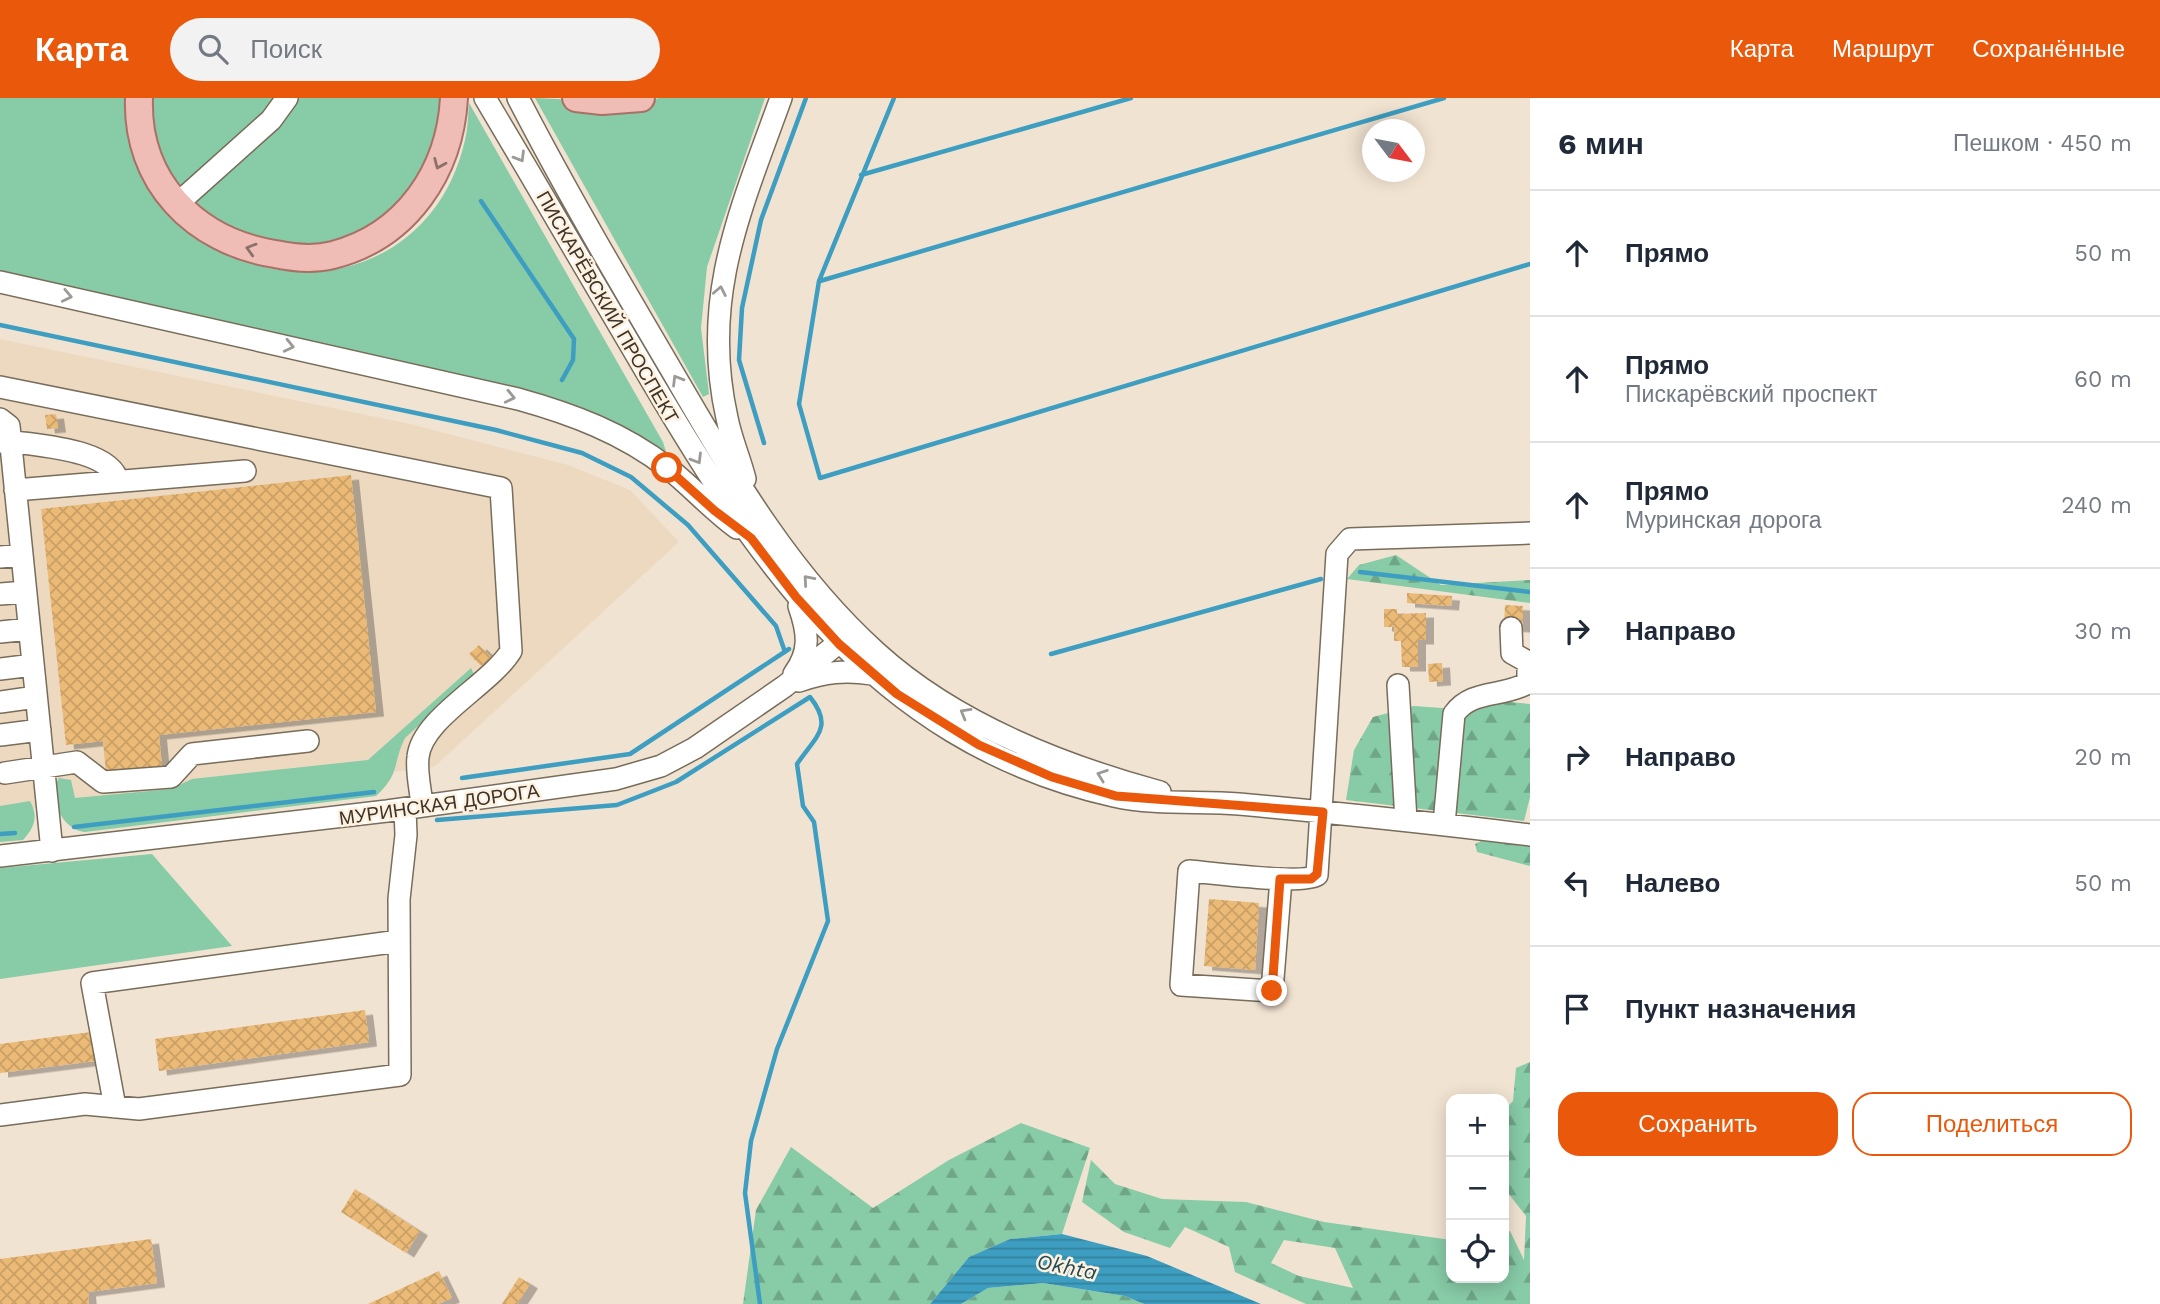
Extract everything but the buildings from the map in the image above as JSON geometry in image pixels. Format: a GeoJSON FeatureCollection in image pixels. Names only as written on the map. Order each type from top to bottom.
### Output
{"type":"FeatureCollection","features":[{"type":"Feature","properties":{"kind":"main road"},"geometry":{"type":"LineString","coordinates":[[139,98],[138,117],[145,152],[157,180],[176,205],[203,228],[243,247],[292,257],[333,255],[372,238],[413,207],[428,189],[444,156],[454,98]]}},
{"type":"Feature","properties":{"kind":"main road"},"geometry":{"type":"LineString","coordinates":[[576,98],[602,101],[641,98]]}},
{"type":"Feature","properties":{"kind":"street"},"geometry":{"type":"LineString","coordinates":[[176,205],[271,120],[287,98]]}},
{"type":"Feature","properties":{"kind":"street","name":"ПИСКАРЁВСКИЙ ПРОСПЕКТ"},"geometry":{"type":"LineString","coordinates":[[485,98],[701,466],[796,597],[846,637]]}},
{"type":"Feature","properties":{"kind":"street","name":"ПИСКАРЁВСКИЙ ПРОСПЕКТ"},"geometry":{"type":"LineString","coordinates":[[518,98],[570,198],[749,502],[846,637]]}},
{"type":"Feature","properties":{"kind":"street"},"geometry":{"type":"LineString","coordinates":[[749,502],[726,418],[718,346],[718,304],[728,252],[781,98]]}},
{"type":"Feature","properties":{"kind":"street"},"geometry":{"type":"LineString","coordinates":[[0,282],[518,399],[576,416],[623,438],[667,468],[715,511],[751,538]]}},
{"type":"Feature","properties":{"kind":"street"},"geometry":{"type":"LineString","coordinates":[[0,1115],[85,1104],[139,1109],[400,1074],[399,942],[418,756],[424,739],[496,670],[511,651],[501,488],[10,389],[15,407],[1,420],[9,426],[5,441],[10,482],[9,517],[22,555],[52,850]]}},
{"type":"Feature","properties":{"kind":"street"},"geometry":{"type":"LineString","coordinates":[[5,441],[92,455],[116,473],[118,481]]}},
{"type":"Feature","properties":{"kind":"street"},"geometry":{"type":"LineString","coordinates":[[10,482],[118,481],[245,471]]}},
{"type":"Feature","properties":{"kind":"street"},"geometry":{"type":"LineString","coordinates":[[1280,879],[1272,991],[1181,985],[1189,871],[1280,879],[1311,879],[1317,874],[1323,812],[1337,554],[1342,545],[1350,539],[1530,533]]}},
{"type":"Feature","properties":{"kind":"street"},"geometry":{"type":"LineString","coordinates":[[0,557],[22,555]]}},
{"type":"Feature","properties":{"kind":"street"},"geometry":{"type":"LineString","coordinates":[[0,594],[25,592]]}},
{"type":"Feature","properties":{"kind":"street"},"geometry":{"type":"LineString","coordinates":[[785,686],[800,665],[807,649],[807,629],[796,597]]}},
{"type":"Feature","properties":{"kind":"street"},"geometry":{"type":"LineString","coordinates":[[1444,824],[1451,726],[1462,702],[1475,697],[1511,692],[1528,683],[1529,660],[1512,653],[1511,628]]}},
{"type":"Feature","properties":{"kind":"street"},"geometry":{"type":"LineString","coordinates":[[0,632],[29,629]]}},
{"type":"Feature","properties":{"kind":"street"},"geometry":{"type":"LineString","coordinates":[[846,637],[872,674],[932,718],[1016,763],[1116,796],[1144,801],[1191,800],[1323,812],[1530,835]]}},
{"type":"Feature","properties":{"kind":"street"},"geometry":{"type":"LineString","coordinates":[[846,637],[1004,734],[1107,777],[1191,800]]}},
{"type":"Feature","properties":{"kind":"street","name":"МУРИНСКАЯ ДОРОГА"},"geometry":{"type":"LineString","coordinates":[[0,856],[413,808],[616,779],[662,766],[695,748],[785,686],[846,637]]}},
{"type":"Feature","properties":{"kind":"street"},"geometry":{"type":"LineString","coordinates":[[0,669],[33,665]]}},
{"type":"Feature","properties":{"kind":"street"},"geometry":{"type":"LineString","coordinates":[[785,686],[824,673],[847,671],[872,674]]}},
{"type":"Feature","properties":{"kind":"street"},"geometry":{"type":"LineString","coordinates":[[1398,685],[1406,820]]}},
{"type":"Feature","properties":{"kind":"street"},"geometry":{"type":"LineString","coordinates":[[0,702],[36,698]]}},
{"type":"Feature","properties":{"kind":"street"},"geometry":{"type":"LineString","coordinates":[[0,735],[40,730]]}},
{"type":"Feature","properties":{"kind":"street"},"geometry":{"type":"LineString","coordinates":[[5,773],[77,762],[103,782],[171,777],[192,754],[308,741]]}},
{"type":"Feature","properties":{"kind":"street"},"geometry":{"type":"LineString","coordinates":[[115,1107],[92,983],[399,942]]}},
{"type":"Feature","properties":{"kind":"shaded area"},"geometry":{"type":"Polygon","coordinates":[[[0,339],[410,424],[568,465],[630,490],[679,542],[434,767],[64,810],[0,806],[0,339]]]}},
{"type":"Feature","properties":{"kind":"green space"},"geometry":{"type":"Polygon","coordinates":[[[0,98],[129,98],[134,143],[142,175],[155,199],[175,222],[212,248],[240,260],[278,270],[314,271],[349,266],[381,254],[410,234],[434,209],[453,177],[465,140],[469,103],[663,442],[668,458],[590,413],[0,274],[0,98]]]}},
{"type":"Feature","properties":{"kind":"green space"},"geometry":{"type":"Polygon","coordinates":[[[148,98],[444,98],[442,131],[421,185],[367,230],[315,249],[237,235],[191,204],[190,185],[176,187],[155,141],[148,98]]]}},
{"type":"Feature","properties":{"kind":"green space"},"geometry":{"type":"Polygon","coordinates":[[[535,98],[642,103],[659,98],[765,98],[707,267],[701,328],[709,394],[703,397],[535,98]]]}},
{"type":"Feature","properties":{"kind":"green space"},"geometry":{"type":"Polygon","coordinates":[[[1396,555],[1441,585],[1530,580],[1530,603],[1347,579],[1359,565],[1396,555]]]}},
{"type":"Feature","properties":{"kind":"green space"},"geometry":{"type":"Polygon","coordinates":[[[471,668],[474,675],[405,738],[393,774],[376,796],[85,832],[70,826],[59,812],[54,795],[59,778],[71,780],[75,798],[171,789],[192,779],[368,760],[471,668]]]}},
{"type":"Feature","properties":{"kind":"green space"},"geometry":{"type":"Polygon","coordinates":[[[1509,702],[1530,704],[1530,797],[1524,821],[1346,800],[1354,750],[1373,717],[1414,706],[1456,709],[1509,702]]]}},
{"type":"Feature","properties":{"kind":"green space"},"geometry":{"type":"Polygon","coordinates":[[[30,801],[35,817],[27,836],[23,840],[0,842],[0,806],[30,801]]]}},
{"type":"Feature","properties":{"kind":"green space"},"geometry":{"type":"Polygon","coordinates":[[[1481,841],[1530,846],[1530,866],[1477,852],[1475,844],[1481,841]]]}},
{"type":"Feature","properties":{"kind":"green space"},"geometry":{"type":"Polygon","coordinates":[[[152,854],[232,946],[0,979],[0,868],[152,854]]]}},
{"type":"Feature","properties":{"kind":"green space"},"geometry":{"type":"Polygon","coordinates":[[[1530,1062],[1530,1304],[1306,1304],[1235,1272],[1229,1247],[1185,1227],[1170,1248],[1124,1232],[1082,1202],[1091,1160],[1115,1184],[1162,1199],[1246,1202],[1324,1222],[1446,1239],[1446,1283],[1509,1283],[1509,1231],[1524,1260],[1526,1216],[1509,1194],[1509,1105],[1513,1101],[1516,1068],[1530,1062]],[[1284,1240],[1271,1263],[1299,1276],[1353,1288],[1335,1248],[1284,1240]]]}},
{"type":"Feature","properties":{"kind":"green space"},"geometry":{"type":"Polygon","coordinates":[[[1021,1123],[1090,1148],[1062,1234],[1010,1239],[969,1257],[930,1304],[743,1304],[756,1210],[791,1147],[873,1208],[949,1160],[1021,1123]]]}},
{"type":"Feature","properties":{"kind":"green space"},"geometry":{"type":"Polygon","coordinates":[[[1043,1283],[1125,1296],[1144,1304],[961,1304],[988,1288],[1043,1283]]]}},
{"type":"Feature","properties":{"kind":"water","name":"Okhta"},"geometry":{"type":"Polygon","coordinates":[[[1062,1234],[1147,1256],[1261,1304],[1144,1304],[1125,1296],[1043,1283],[988,1288],[961,1304],[930,1304],[969,1257],[1010,1239],[1062,1234]]]}},
{"type":"Feature","properties":{"kind":"waterway"},"geometry":{"type":"LineString","coordinates":[[764,443],[739,360],[742,308],[761,220],[806,98]]}},
{"type":"Feature","properties":{"kind":"waterway"},"geometry":{"type":"LineString","coordinates":[[894,98],[819,281],[799,404],[820,478],[1530,264]]}},
{"type":"Feature","properties":{"kind":"waterway"},"geometry":{"type":"LineString","coordinates":[[861,175],[1131,98]]}},
{"type":"Feature","properties":{"kind":"waterway"},"geometry":{"type":"LineString","coordinates":[[820,281],[1444,98]]}},
{"type":"Feature","properties":{"kind":"waterway"},"geometry":{"type":"LineString","coordinates":[[481,201],[574,339],[573,360],[562,380]]}},
{"type":"Feature","properties":{"kind":"waterway"},"geometry":{"type":"LineString","coordinates":[[0,325],[496,430],[582,453],[631,477],[688,525],[776,626],[785,652]]}},
{"type":"Feature","properties":{"kind":"waterway"},"geometry":{"type":"LineString","coordinates":[[1360,572],[1530,592]]}},
{"type":"Feature","properties":{"kind":"waterway"},"geometry":{"type":"LineString","coordinates":[[1051,654],[1321,579]]}},
{"type":"Feature","properties":{"kind":"waterway"},"geometry":{"type":"LineString","coordinates":[[462,778],[630,754],[789,649]]}},
{"type":"Feature","properties":{"kind":"waterway"},"geometry":{"type":"LineString","coordinates":[[437,820],[617,805],[676,782],[810,697],[817,707],[821,716],[820,731],[797,764],[803,806],[814,822],[828,921],[777,1049],[751,1141],[745,1193],[760,1304]]}},
{"type":"Feature","properties":{"kind":"waterway"},"geometry":{"type":"LineString","coordinates":[[74,827],[374,792]]}},
{"type":"Feature","properties":{"kind":"waterway"},"geometry":{"type":"LineString","coordinates":[[0,834],[15,833]]}},
{"type":"Feature","properties":{"kind":"route"},"geometry":{"type":"LineString","coordinates":[[667,468],[715,511],[751,538],[796,597],[839,644],[897,694],[979,745],[1052,777],[1116,796],[1144,801],[1191,800],[1323,812],[1317,874],[1311,879],[1280,879],[1272,991]]}}]}
